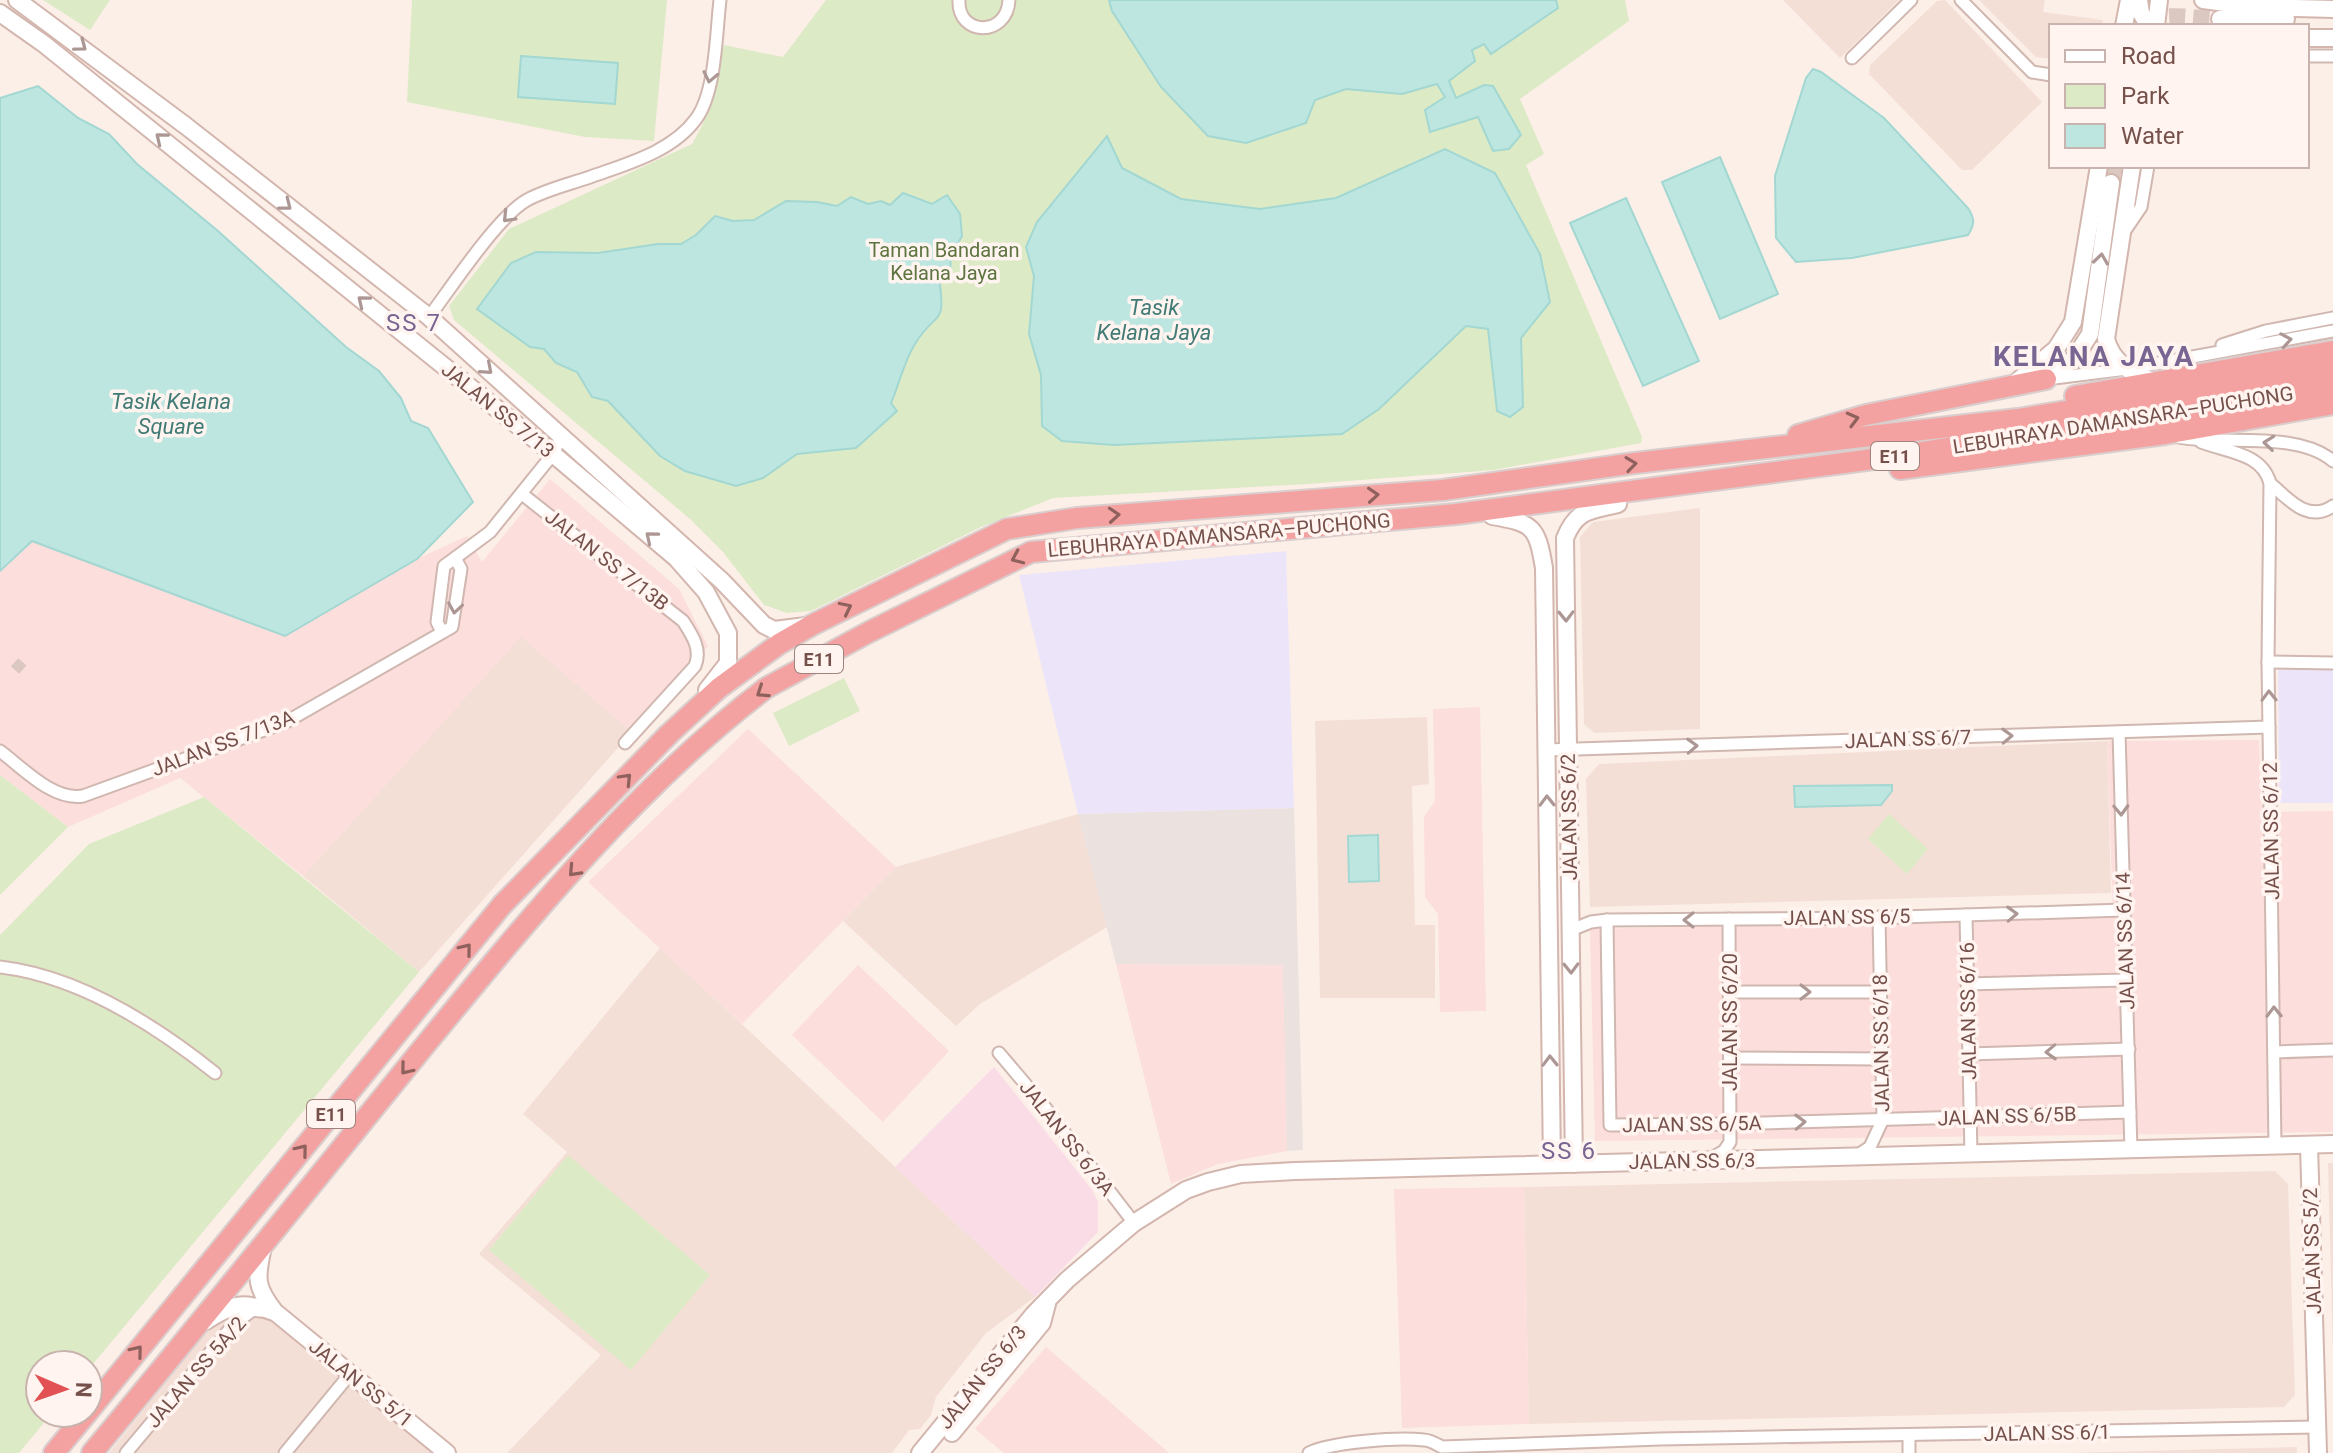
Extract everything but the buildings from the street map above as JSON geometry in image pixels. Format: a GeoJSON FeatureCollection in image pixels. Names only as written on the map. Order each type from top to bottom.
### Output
{"type":"FeatureCollection","features":[{"type":"Feature","properties":{"kind":"highway"},"geometry":{"type":"LineString","coordinates":[[1819,442],[2333,351]]}},
{"type":"Feature","properties":{"kind":"highway","name":"LEBUHRAYA DAMANSARA–PUCHONG"},"geometry":{"type":"LineString","coordinates":[[104,1391],[502,905],[669,734],[748,664],[812,625],[1007,529],[1039,522],[1443,490],[2018,419],[2333,367]]}},
{"type":"Feature","properties":{"kind":"highway"},"geometry":{"type":"LineString","coordinates":[[1724,453],[1761,446],[1866,415],[2046,379]]}},
{"type":"Feature","properties":{"kind":"highway","name":"LEBUHRAYA DAMANSARA–PUCHONG"},"geometry":{"type":"LineString","coordinates":[[92,1453],[524,924],[671,767],[766,688],[869,632],[1031,552],[1456,514],[1904,455],[2333,387]]}},
{"type":"Feature","properties":{"kind":"highway"},"geometry":{"type":"LineString","coordinates":[[1456,514],[1468,518],[1618,504],[2165,434],[2333,404]]}},
{"type":"Feature","properties":{"kind":"highway","name":"LEBUHRAYA DAMANSARA–PUCHONG"},"geometry":{"type":"LineString","coordinates":[[54,1453],[73,1429]]}},
{"type":"Feature","properties":{"kind":"street","name":"JALAN SS 7/13"},"geometry":{"type":"LineString","coordinates":[[17,0],[198,135],[429,317],[722,581],[764,625],[774,630],[812,625]]}},
{"type":"Feature","properties":{"kind":"street"},"geometry":{"type":"LineString","coordinates":[[429,317],[508,214],[527,200],[667,146],[698,118],[706,99],[713,66],[720,0]]}},
{"type":"Feature","properties":{"kind":"street"},"geometry":{"type":"LineString","coordinates":[[959,0],[961,14],[966,21],[982,28],[998,24],[1005,17],[1009,0]]}},
{"type":"Feature","properties":{"kind":"street"},"geometry":{"type":"LineString","coordinates":[[1852,58],[1911,0]]}},
{"type":"Feature","properties":{"kind":"street"},"geometry":{"type":"LineString","coordinates":[[1961,0],[2032,72],[2049,75]]}},
{"type":"Feature","properties":{"kind":"street"},"geometry":{"type":"LineString","coordinates":[[2124,24],[2129,0]]}},
{"type":"Feature","properties":{"kind":"street"},"geometry":{"type":"LineString","coordinates":[[2139,0],[2141,13],[2148,24]]}},
{"type":"Feature","properties":{"kind":"street"},"geometry":{"type":"LineString","coordinates":[[2156,24],[2159,0]]}},
{"type":"Feature","properties":{"kind":"street"},"geometry":{"type":"LineString","coordinates":[[2203,0],[2255,7],[2333,9]]}},
{"type":"Feature","properties":{"kind":"street","name":"JALAN SS 7/13"},"geometry":{"type":"LineString","coordinates":[[0,13],[44,44],[553,454],[676,558],[706,592],[726,624],[730,643],[728,663],[669,734]]}},
{"type":"Feature","properties":{"kind":"street"},"geometry":{"type":"LineString","coordinates":[[2220,19],[2333,19]]}},
{"type":"Feature","properties":{"kind":"street"},"geometry":{"type":"LineString","coordinates":[[2309,38],[2333,38]]}},
{"type":"Feature","properties":{"kind":"street"},"geometry":{"type":"LineString","coordinates":[[2309,56],[2333,56]]}},
{"type":"Feature","properties":{"kind":"street"},"geometry":{"type":"LineString","coordinates":[[2011,386],[2056,349],[2073,322],[2099,168]]}},
{"type":"Feature","properties":{"kind":"street"},"geometry":{"type":"LineString","coordinates":[[2132,168],[2106,339],[2111,353],[2127,369],[2153,381]]}},
{"type":"Feature","properties":{"kind":"street"},"geometry":{"type":"LineString","coordinates":[[2120,238],[2141,207],[2148,168]]}},
{"type":"Feature","properties":{"kind":"street"},"geometry":{"type":"LineString","coordinates":[[2046,379],[2074,359],[2090,334],[2111,183]]}},
{"type":"Feature","properties":{"kind":"street"},"geometry":{"type":"LineString","coordinates":[[2180,358],[2266,331],[2333,318]]}},
{"type":"Feature","properties":{"kind":"street"},"geometry":{"type":"LineString","coordinates":[[2046,379],[2127,369],[2333,331]]}},
{"type":"Feature","properties":{"kind":"street"},"geometry":{"type":"LineString","coordinates":[[2165,434],[2201,442],[2262,465],[2270,483],[2294,504],[2311,513],[2320,513],[2333,506]]}},
{"type":"Feature","properties":{"kind":"street","name":"JALAN SS 7/13A"},"geometry":{"type":"LineString","coordinates":[[0,751],[58,794],[71,798],[286,722],[442,632],[437,622],[444,566],[490,532],[553,454],[562,435]]}},
{"type":"Feature","properties":{"kind":"street"},"geometry":{"type":"LineString","coordinates":[[2201,442],[2257,441],[2312,448],[2333,461]]}},
{"type":"Feature","properties":{"kind":"street","name":"JALAN SS 6/12"},"geometry":{"type":"LineString","coordinates":[[2270,483],[2268,662],[2275,1146]]}},
{"type":"Feature","properties":{"kind":"street","name":"JALAN SS 7/13B"},"geometry":{"type":"LineString","coordinates":[[522,494],[683,621],[697,647],[699,658],[695,666],[625,743]]}},
{"type":"Feature","properties":{"kind":"street","name":"JALAN SS 6/2"},"geometry":{"type":"LineString","coordinates":[[1574,1164],[1565,538],[1580,514],[1618,504]]}},
{"type":"Feature","properties":{"kind":"street","name":"JALAN SS 6/2"},"geometry":{"type":"LineString","coordinates":[[1492,516],[1531,526],[1544,568],[1552,1164]]}},
{"type":"Feature","properties":{"kind":"street"},"geometry":{"type":"LineString","coordinates":[[2268,662],[2333,663]]}},
{"type":"Feature","properties":{"kind":"street","name":"JALAN SS 6/7"},"geometry":{"type":"LineString","coordinates":[[1546,750],[2269,727]]}},
{"type":"Feature","properties":{"kind":"street","name":"JALAN SS 6/14"},"geometry":{"type":"LineString","coordinates":[[2119,732],[2131,1151]]}},
{"type":"Feature","properties":{"kind":"street","name":"JALAN SS 6/5"},"geometry":{"type":"LineString","coordinates":[[1571,930],[1607,920],[2124,910]]}},
{"type":"Feature","properties":{"kind":"street","name":"JALAN SS 6/16"},"geometry":{"type":"LineString","coordinates":[[1966,915],[1971,1155]]}},
{"type":"Feature","properties":{"kind":"street","name":"JALAN SS 6/18"},"geometry":{"type":"LineString","coordinates":[[1855,1157],[1870,1147],[1883,1119],[1879,917]]}},
{"type":"Feature","properties":{"kind":"street","name":"JALAN SS 6/20"},"geometry":{"type":"LineString","coordinates":[[1708,1161],[1724,1151],[1730,1142],[1729,919]]}},
{"type":"Feature","properties":{"kind":"street","name":"JALAN SS 6/5A"},"geometry":{"type":"LineString","coordinates":[[1607,920],[1610,1125],[1883,1119]]}},
{"type":"Feature","properties":{"kind":"street"},"geometry":{"type":"LineString","coordinates":[[0,967],[27,970],[82,991],[174,1040],[215,1073]]}},
{"type":"Feature","properties":{"kind":"street"},"geometry":{"type":"LineString","coordinates":[[1967,984],[2126,980]]}},
{"type":"Feature","properties":{"kind":"street"},"geometry":{"type":"LineString","coordinates":[[1729,992],[1880,992]]}},
{"type":"Feature","properties":{"kind":"street"},"geometry":{"type":"LineString","coordinates":[[1969,1054],[2129,1049]]}},
{"type":"Feature","properties":{"kind":"street"},"geometry":{"type":"LineString","coordinates":[[2275,1052],[2333,1050]]}},
{"type":"Feature","properties":{"kind":"street","name":"JALAN SS 6/3A"},"geometry":{"type":"LineString","coordinates":[[999,1053],[1134,1223]]}},
{"type":"Feature","properties":{"kind":"street"},"geometry":{"type":"LineString","coordinates":[[1730,1058],[1882,1059]]}},
{"type":"Feature","properties":{"kind":"street","name":"JALAN SS 6/5B"},"geometry":{"type":"LineString","coordinates":[[1883,1119],[2130,1112]]}},
{"type":"Feature","properties":{"kind":"street","name":"JALAN SS 6/3"},"geometry":{"type":"LineString","coordinates":[[920,1453],[1033,1315],[1067,1280],[1134,1223],[1186,1190],[1241,1174],[2333,1144]]}},
{"type":"Feature","properties":{"kind":"street","name":"JALAN SS 5/2"},"geometry":{"type":"LineString","coordinates":[[2309,1145],[2318,1453]]}},
{"type":"Feature","properties":{"kind":"street","name":"JALAN SS 5/1"},"geometry":{"type":"LineString","coordinates":[[263,1245],[258,1283],[261,1294],[275,1312],[443,1452]]}},
{"type":"Feature","properties":{"kind":"street","name":"JALAN SS 5/1"},"geometry":{"type":"LineString","coordinates":[[198,1326],[223,1310],[244,1303],[275,1312]]}},
{"type":"Feature","properties":{"kind":"street","name":"JALAN SS 6/3"},"geometry":{"type":"LineString","coordinates":[[934,1453],[1042,1323],[1047,1304]]}},
{"type":"Feature","properties":{"kind":"street","name":"JALAN SS 5A/2"},"geometry":{"type":"LineString","coordinates":[[126,1453],[234,1324],[253,1310],[275,1312]]}},
{"type":"Feature","properties":{"kind":"street"},"geometry":{"type":"LineString","coordinates":[[285,1453],[350,1374]]}},
{"type":"Feature","properties":{"kind":"street","name":"JALAN SS 6/1"},"geometry":{"type":"LineString","coordinates":[[1309,1453],[1319,1448],[1427,1440],[1438,1450],[2317,1427]]}},
{"type":"Feature","properties":{"kind":"street"},"geometry":{"type":"LineString","coordinates":[[1909,1436],[1909,1453]]}},
{"type":"Feature","properties":{"kind":"shaded area"},"geometry":{"type":"Polygon","coordinates":[[[1783,0],[1899,0],[1840,58],[1783,0]]]}},
{"type":"Feature","properties":{"kind":"shaded area"},"geometry":{"type":"Polygon","coordinates":[[[1945,0],[2042,102],[1972,170],[1962,170],[1869,74],[1870,65],[1937,1],[1945,0]]]}},
{"type":"Feature","properties":{"kind":"shaded area"},"geometry":{"type":"Polygon","coordinates":[[[1979,0],[2045,0],[2043,12],[2103,20],[2102,24],[2049,24],[2049,59],[2036,57],[1979,0]]]}},
{"type":"Feature","properties":{"kind":"shaded area"},"geometry":{"type":"Polygon","coordinates":[[[550,479],[679,589],[708,646],[632,732],[521,637],[303,876],[180,778],[68,827],[0,775],[0,571],[32,540],[285,636],[417,559],[467,536],[482,562],[550,479]]]}},
{"type":"Feature","properties":{"kind":"shaded area"},"geometry":{"type":"Polygon","coordinates":[[[1700,508],[1700,729],[1594,733],[1584,724],[1580,537],[1593,522],[1700,508]]]}},
{"type":"Feature","properties":{"kind":"shaded area"},"geometry":{"type":"Polygon","coordinates":[[[1286,551],[1294,808],[1078,814],[1019,575],[1286,551]]]}},
{"type":"Feature","properties":{"kind":"shaded area"},"geometry":{"type":"Polygon","coordinates":[[[521,636],[632,732],[419,972],[303,876],[521,636]]]}},
{"type":"Feature","properties":{"kind":"shaded area"},"geometry":{"type":"Polygon","coordinates":[[[2278,670],[2333,670],[2333,803],[2279,803],[2278,670]]]}},
{"type":"Feature","properties":{"kind":"shaded area"},"geometry":{"type":"Polygon","coordinates":[[[1480,707],[1486,1011],[1440,1012],[1438,914],[1425,897],[1424,817],[1435,801],[1433,709],[1480,707]]]}},
{"type":"Feature","properties":{"kind":"shaded area"},"geometry":{"type":"Polygon","coordinates":[[[1427,717],[1429,784],[1412,786],[1415,925],[1435,925],[1435,998],[1320,998],[1315,721],[1427,717]]]}},
{"type":"Feature","properties":{"kind":"shaded area"},"geometry":{"type":"Polygon","coordinates":[[[748,729],[896,867],[742,1024],[588,882],[748,729]]]}},
{"type":"Feature","properties":{"kind":"shaded area"},"geometry":{"type":"Polygon","coordinates":[[[2259,740],[2262,812],[2333,811],[2333,1132],[1595,1141],[1590,929],[2113,917],[2107,741],[2259,740]]]}},
{"type":"Feature","properties":{"kind":"shaded area"},"geometry":{"type":"Polygon","coordinates":[[[2107,741],[2111,893],[1590,907],[1586,779],[1599,764],[2107,741]]]}},
{"type":"Feature","properties":{"kind":"shaded area"},"geometry":{"type":"Polygon","coordinates":[[[1294,808],[1303,1150],[1287,1151],[1283,965],[1116,964],[1078,814],[1294,808]]]}},
{"type":"Feature","properties":{"kind":"shaded area"},"geometry":{"type":"Polygon","coordinates":[[[1078,814],[1107,927],[980,1004],[956,1026],[843,921],[896,867],[1078,814]]]}},
{"type":"Feature","properties":{"kind":"shaded area"},"geometry":{"type":"Polygon","coordinates":[[[660,948],[1035,1297],[986,1333],[936,1397],[931,1415],[920,1429],[909,1430],[892,1453],[507,1453],[601,1355],[479,1254],[567,1152],[523,1114],[660,948]]]}},
{"type":"Feature","properties":{"kind":"shaded area"},"geometry":{"type":"Polygon","coordinates":[[[1116,964],[1284,965],[1287,1151],[1218,1164],[1171,1184],[1116,964]]]}},
{"type":"Feature","properties":{"kind":"shaded area"},"geometry":{"type":"Polygon","coordinates":[[[858,965],[949,1051],[883,1122],[792,1035],[858,965]]]}},
{"type":"Feature","properties":{"kind":"shaded area"},"geometry":{"type":"Polygon","coordinates":[[[994,1067],[1093,1191],[1098,1202],[1098,1232],[1035,1297],[895,1167],[994,1067]]]}},
{"type":"Feature","properties":{"kind":"shaded area"},"geometry":{"type":"Polygon","coordinates":[[[2328,1163],[2333,1163],[2333,1354],[2328,1163]]]}},
{"type":"Feature","properties":{"kind":"shaded area"},"geometry":{"type":"Polygon","coordinates":[[[2275,1171],[2288,1184],[2295,1395],[2284,1407],[1529,1424],[1524,1187],[2275,1171]]]}},
{"type":"Feature","properties":{"kind":"shaded area"},"geometry":{"type":"Polygon","coordinates":[[[1524,1187],[1529,1424],[1402,1428],[1394,1189],[1524,1187]]]}},
{"type":"Feature","properties":{"kind":"shaded area"},"geometry":{"type":"Polygon","coordinates":[[[231,1311],[268,1317],[432,1453],[109,1453],[219,1316],[231,1311]]]}},
{"type":"Feature","properties":{"kind":"shaded area"},"geometry":{"type":"Polygon","coordinates":[[[1046,1347],[1169,1453],[1004,1453],[975,1429],[1046,1347]]]}},
{"type":"Feature","properties":{"kind":"shaded area"},"geometry":{"type":"Polygon","coordinates":[[[2288,1420],[2288,1432],[1790,1445],[1790,1432],[2288,1420]]]}},
{"type":"Feature","properties":{"kind":"shaded area"},"geometry":{"type":"Polygon","coordinates":[[[2297,1447],[2297,1453],[2065,1453],[2297,1447]]]}},
{"type":"Feature","properties":{"kind":"green space"},"geometry":{"type":"Polygon","coordinates":[[[43,0],[110,0],[90,30],[43,0]]]}},
{"type":"Feature","properties":{"kind":"green space"},"geometry":{"type":"Polygon","coordinates":[[[412,0],[667,0],[654,141],[585,137],[407,102],[412,0]]]}},
{"type":"Feature","properties":{"kind":"green space","name":"Taman Bandaran Kelana Jaya"},"geometry":{"type":"Polygon","coordinates":[[[826,0],[1625,0],[1629,21],[1520,99],[1544,154],[1526,165],[1642,437],[1641,443],[1494,470],[1053,498],[981,527],[811,611],[787,613],[764,605],[723,552],[690,519],[454,320],[449,306],[509,229],[692,144],[703,124],[724,45],[783,57],[826,0]]]}},
{"type":"Feature","properties":{"kind":"green space"},"geometry":{"type":"Polygon","coordinates":[[[844,678],[860,711],[789,746],[773,713],[844,678]]]}},
{"type":"Feature","properties":{"kind":"green space"},"geometry":{"type":"Polygon","coordinates":[[[0,775],[68,827],[0,895],[0,775]]]}},
{"type":"Feature","properties":{"kind":"green space"},"geometry":{"type":"Polygon","coordinates":[[[204,797],[419,972],[104,1351],[24,1349],[24,1429],[39,1429],[19,1453],[0,1453],[0,935],[89,844],[204,797]]]}},
{"type":"Feature","properties":{"kind":"green space"},"geometry":{"type":"Polygon","coordinates":[[[1889,814],[1928,849],[1907,874],[1868,839],[1889,814]]]}},
{"type":"Feature","properties":{"kind":"green space"},"geometry":{"type":"Polygon","coordinates":[[[568,1155],[710,1275],[631,1370],[489,1250],[568,1155]]]}},
{"type":"Feature","properties":{"kind":"water"},"geometry":{"type":"Polygon","coordinates":[[[1109,0],[1556,0],[1558,8],[1491,54],[1484,44],[1472,50],[1475,61],[1449,81],[1456,98],[1484,85],[1493,86],[1521,135],[1509,149],[1493,151],[1478,117],[1430,132],[1425,110],[1445,97],[1437,84],[1402,94],[1346,89],[1315,100],[1306,123],[1246,143],[1208,136],[1161,87],[1112,11],[1109,0]]]}},
{"type":"Feature","properties":{"kind":"water"},"geometry":{"type":"Polygon","coordinates":[[[521,56],[618,63],[615,104],[518,97],[521,56]]]}},
{"type":"Feature","properties":{"kind":"water"},"geometry":{"type":"Polygon","coordinates":[[[1813,69],[1884,118],[1968,208],[1973,222],[1968,235],[1852,258],[1796,262],[1776,238],[1775,176],[1806,78],[1813,69]]]}},
{"type":"Feature","properties":{"kind":"water","name":"Tasik Kelana Square"},"geometry":{"type":"Polygon","coordinates":[[[38,86],[78,118],[109,134],[137,164],[218,231],[346,347],[379,371],[401,398],[411,421],[428,428],[473,502],[417,559],[285,636],[32,541],[0,571],[0,98],[38,86]]]}},
{"type":"Feature","properties":{"kind":"water","name":"Tasik Kelana Jaya"},"geometry":{"type":"Polygon","coordinates":[[[1107,136],[1122,168],[1181,199],[1260,209],[1336,198],[1445,149],[1495,173],[1540,254],[1550,302],[1521,338],[1523,407],[1510,417],[1497,411],[1488,329],[1466,326],[1379,409],[1342,434],[1114,445],[1062,441],[1042,426],[1041,375],[1029,334],[1034,276],[1026,247],[1037,222],[1107,136]]]}},
{"type":"Feature","properties":{"kind":"water"},"geometry":{"type":"Polygon","coordinates":[[[1720,157],[1778,294],[1720,319],[1662,182],[1720,157]]]}},
{"type":"Feature","properties":{"kind":"water"},"geometry":{"type":"Polygon","coordinates":[[[903,193],[932,204],[947,195],[960,214],[962,236],[951,255],[950,272],[939,279],[941,305],[938,317],[922,333],[905,365],[891,403],[897,411],[856,448],[797,454],[763,478],[736,486],[685,471],[660,456],[608,401],[592,397],[577,372],[556,363],[544,349],[530,347],[477,309],[511,263],[536,252],[598,253],[658,244],[681,244],[696,235],[715,216],[733,221],[754,220],[786,201],[837,206],[851,197],[868,204],[881,201],[890,205],[903,193]]]}},
{"type":"Feature","properties":{"kind":"water"},"geometry":{"type":"Polygon","coordinates":[[[1626,198],[1699,361],[1643,386],[1570,223],[1626,198]]]}},
{"type":"Feature","properties":{"kind":"water"},"geometry":{"type":"Polygon","coordinates":[[[1892,785],[1892,791],[1881,805],[1795,807],[1794,786],[1892,785]]]}},
{"type":"Feature","properties":{"kind":"water"},"geometry":{"type":"Polygon","coordinates":[[[1378,835],[1379,881],[1349,882],[1348,836],[1378,835]]]}},
{"type":"Feature","properties":{"kind":"tunnel"},"geometry":{"type":"LineString","coordinates":[[2146,22],[2173,16],[2220,19]]}},
{"type":"Feature","properties":{"kind":"tunnel"},"geometry":{"type":"LineString","coordinates":[[2111,183],[2114,168]]}},
{"type":"Feature","properties":{"kind":"tunnel"},"geometry":{"type":"LineString","coordinates":[[15,670],[24,660]]}},
{"type":"Feature","properties":{"kind":"district","name":"SS 7"},"geometry":{"type":"Point","coordinates":[414,323]}},
{"type":"Feature","properties":{"kind":"district","name":"KELANA JAYA"},"geometry":{"type":"Point","coordinates":[2094,356]}},
{"type":"Feature","properties":{"kind":"district","name":"SS 6"},"geometry":{"type":"Point","coordinates":[1569,1151]}}]}
